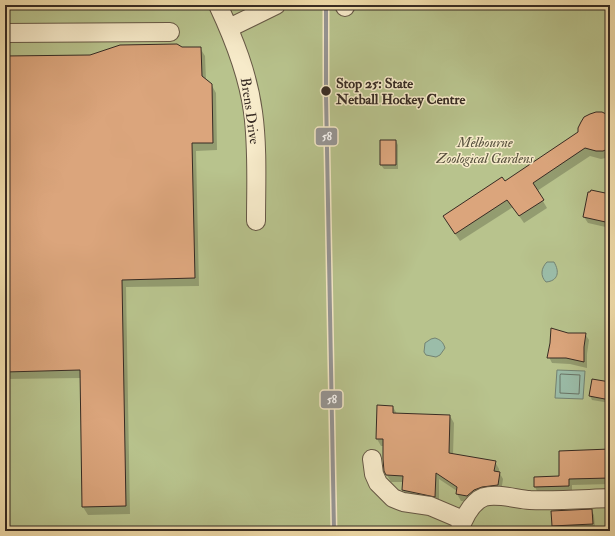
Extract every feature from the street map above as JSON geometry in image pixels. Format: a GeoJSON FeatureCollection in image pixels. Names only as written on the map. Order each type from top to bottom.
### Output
{"type":"FeatureCollection","features":[{"type":"Feature","properties":{"kind":"street","name":"Brens Drive"},"geometry":{"type":"LineString","coordinates":[[218,5],[235,43],[244,71],[252,110],[255,131],[256,221]]}},
{"type":"Feature","properties":{"kind":"street"},"geometry":{"type":"LineString","coordinates":[[229,28],[276,5]]}},
{"type":"Feature","properties":{"kind":"street"},"geometry":{"type":"LineString","coordinates":[[5,33],[170,32]]}},
{"type":"Feature","properties":{"kind":"street"},"geometry":{"type":"LineString","coordinates":[[372,458],[374,474],[378,483],[393,498],[403,502],[430,506],[461,526],[467,514],[474,505],[480,499],[486,497],[501,496],[521,500],[610,498]]}},
{"type":"Feature","properties":{"kind":"green space","name":"Melbourne Zoological Gardens"},"geometry":{"type":"Polygon","coordinates":[[[5,5],[610,5],[610,531],[5,531],[5,5]]]}},
{"type":"Feature","properties":{"kind":"water"},"geometry":{"type":"Polygon","coordinates":[[[547,262],[554,262],[557,269],[557,275],[553,280],[546,282],[542,272],[543,267],[547,262]]]}},
{"type":"Feature","properties":{"kind":"water"},"geometry":{"type":"Polygon","coordinates":[[[435,338],[442,342],[445,348],[440,355],[436,357],[426,355],[424,352],[425,343],[435,338]]]}},
{"type":"Feature","properties":{"kind":"water"},"geometry":{"type":"Polygon","coordinates":[[[557,370],[585,371],[583,399],[555,398],[557,370]]]}},
{"type":"Feature","properties":{"kind":"building"},"geometry":{"type":"Polygon","coordinates":[[[177,44],[182,47],[201,47],[202,76],[212,84],[213,143],[192,143],[195,278],[122,280],[126,506],[82,507],[80,370],[5,372],[5,56],[90,55],[120,45],[177,44]]]}},
{"type":"Feature","properties":{"kind":"building"},"geometry":{"type":"Polygon","coordinates":[[[596,112],[602,112],[610,116],[610,148],[603,151],[596,151],[585,148],[533,183],[544,200],[519,216],[507,200],[455,234],[443,216],[502,177],[505,181],[578,132],[578,128],[584,117],[596,112]]]}},
{"type":"Feature","properties":{"kind":"building"},"geometry":{"type":"Polygon","coordinates":[[[380,140],[396,140],[396,165],[380,165],[380,140]]]}},
{"type":"Feature","properties":{"kind":"building"},"geometry":{"type":"Polygon","coordinates":[[[591,190],[610,194],[610,223],[583,217],[588,192],[591,190]]]}},
{"type":"Feature","properties":{"kind":"building"},"geometry":{"type":"Polygon","coordinates":[[[551,328],[568,333],[586,333],[584,362],[566,358],[547,358],[551,328]]]}},
{"type":"Feature","properties":{"kind":"building"},"geometry":{"type":"Polygon","coordinates":[[[592,379],[610,382],[610,400],[589,396],[592,379]]]}},
{"type":"Feature","properties":{"kind":"building"},"geometry":{"type":"Polygon","coordinates":[[[377,405],[393,406],[393,413],[450,415],[449,453],[496,461],[494,471],[500,472],[498,485],[482,487],[474,490],[467,496],[456,494],[457,487],[436,473],[435,497],[402,490],[403,476],[386,475],[384,471],[383,439],[376,439],[377,405]]]}},
{"type":"Feature","properties":{"kind":"building"},"geometry":{"type":"Polygon","coordinates":[[[610,449],[610,478],[569,479],[569,486],[534,487],[534,477],[559,476],[559,451],[610,449]]]}},
{"type":"Feature","properties":{"kind":"building"},"geometry":{"type":"Polygon","coordinates":[[[592,509],[593,524],[552,526],[551,511],[592,509]]]}},
{"type":"Feature","properties":{"kind":"transit line","name":"58"},"geometry":{"type":"LineString","coordinates":[[326,5],[326,94],[334,531]]}},
{"type":"Feature","properties":{"kind":"place","name":"Stop 25: State Netball Hockey Centre"},"geometry":{"type":"Point","coordinates":[326,91]}}]}
